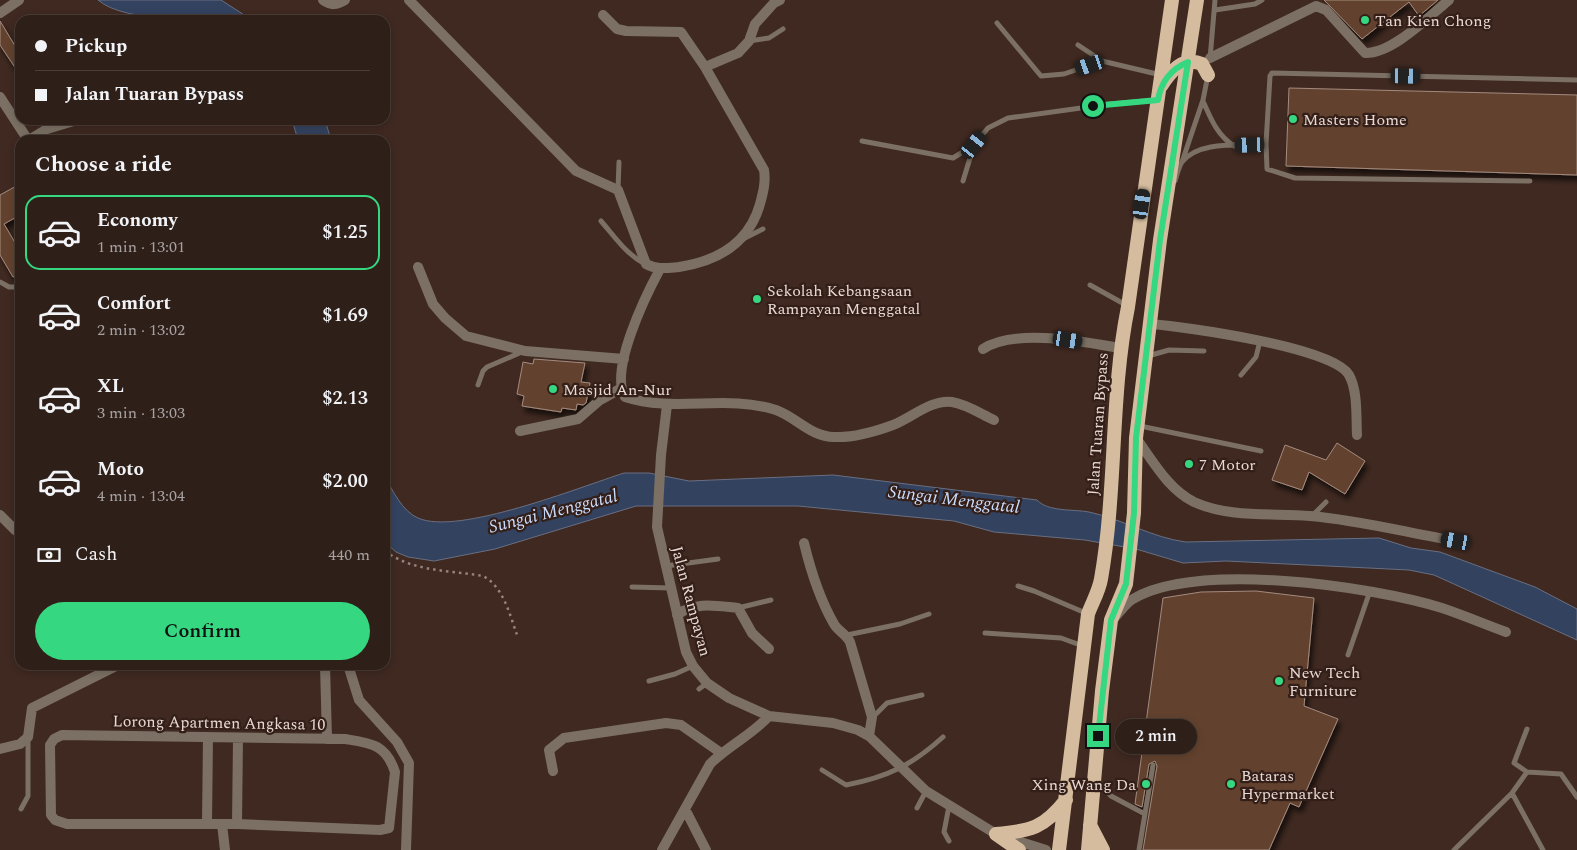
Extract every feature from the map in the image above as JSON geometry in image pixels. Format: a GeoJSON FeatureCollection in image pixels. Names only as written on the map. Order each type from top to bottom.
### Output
{"type":"FeatureCollection","features":[{"type":"Feature","properties":{"kind":"highway","name":"Jalan Tuaran Bypass"},"geometry":{"type":"LineString","coordinates":[[1059,850],[1088,614],[1100,580],[1109,510],[1120,348],[1128,307],[1172,0]]}},
{"type":"Feature","properties":{"kind":"highway"},"geometry":{"type":"LineString","coordinates":[[1088,850],[1093,776],[1111,620],[1126,584],[1134,513],[1137,432],[1146,356],[1166,205],[1197,0]]}},
{"type":"Feature","properties":{"kind":"highway"},"geometry":{"type":"LineString","coordinates":[[1160,88],[1172,70],[1188,62],[1194,61],[1202,64],[1208,75]]}},
{"type":"Feature","properties":{"kind":"highway"},"geometry":{"type":"LineString","coordinates":[[996,834],[1030,830],[1042,825],[1053,816],[1066,799]]}},
{"type":"Feature","properties":{"kind":"highway"},"geometry":{"type":"LineString","coordinates":[[1089,822],[1103,850]]}},
{"type":"Feature","properties":{"kind":"highway"},"geometry":{"type":"LineString","coordinates":[[996,834],[1019,850]]}},
{"type":"Feature","properties":{"kind":"street"},"geometry":{"type":"LineString","coordinates":[[0,13],[19,0]]}},
{"type":"Feature","properties":{"kind":"street"},"geometry":{"type":"LineString","coordinates":[[323,0],[329,4],[336,4],[345,0]]}},
{"type":"Feature","properties":{"kind":"street"},"geometry":{"type":"LineString","coordinates":[[409,0],[576,171],[618,190],[646,264],[660,269],[693,265],[722,253],[742,240],[756,218],[764,189],[764,172],[705,68],[681,32],[626,31],[617,29],[603,15]]}},
{"type":"Feature","properties":{"kind":"street"},"geometry":{"type":"LineString","coordinates":[[705,68],[738,53],[749,41],[755,24],[774,3],[780,0]]}},
{"type":"Feature","properties":{"kind":"street"},"geometry":{"type":"LineString","coordinates":[[1210,58],[1316,6],[1326,10],[1365,53],[1376,53],[1394,43],[1449,0]]}},
{"type":"Feature","properties":{"kind":"street"},"geometry":{"type":"LineString","coordinates":[[0,97],[15,119]]}},
{"type":"Feature","properties":{"kind":"street"},"geometry":{"type":"LineString","coordinates":[[37,135],[47,129],[60,125]]}},
{"type":"Feature","properties":{"kind":"street"},"geometry":{"type":"LineString","coordinates":[[418,267],[434,304],[445,318],[466,336],[525,351],[624,359]]}},
{"type":"Feature","properties":{"kind":"street"},"geometry":{"type":"LineString","coordinates":[[660,269],[644,299],[624,359],[620,389],[625,397],[667,405],[732,402],[776,410],[809,431],[832,437],[860,435],[892,425],[935,403],[952,402],[994,420]]}},
{"type":"Feature","properties":{"kind":"street"},"geometry":{"type":"LineString","coordinates":[[1151,324],[1200,329],[1260,340],[1340,365],[1350,376],[1357,435]]}},
{"type":"Feature","properties":{"kind":"street"},"geometry":{"type":"LineString","coordinates":[[983,348],[992,343],[1050,337],[1120,348]]}},
{"type":"Feature","properties":{"kind":"street"},"geometry":{"type":"LineString","coordinates":[[520,431],[578,419],[600,400],[620,389]]}},
{"type":"Feature","properties":{"kind":"street","name":"Jalan Rampayan"},"geometry":{"type":"LineString","coordinates":[[667,405],[661,455],[657,527],[686,652],[703,686],[769,716],[833,723],[848,726],[870,736],[926,791],[996,834],[1046,850]]}},
{"type":"Feature","properties":{"kind":"street"},"geometry":{"type":"LineString","coordinates":[[1137,432],[1167,480],[1178,492],[1195,502],[1246,513],[1312,516],[1456,541]]}},
{"type":"Feature","properties":{"kind":"street"},"geometry":{"type":"LineString","coordinates":[[0,515],[15,530]]}},
{"type":"Feature","properties":{"kind":"street"},"geometry":{"type":"LineString","coordinates":[[804,543],[813,582],[835,627],[847,636],[872,717],[870,736]]}},
{"type":"Feature","properties":{"kind":"street"},"geometry":{"type":"LineString","coordinates":[[1111,620],[1132,600],[1157,588],[1186,581],[1305,582],[1370,591],[1440,608],[1506,632]]}},
{"type":"Feature","properties":{"kind":"street"},"geometry":{"type":"LineString","coordinates":[[677,615],[684,610],[703,606],[738,608],[752,633],[769,649]]}},
{"type":"Feature","properties":{"kind":"street"},"geometry":{"type":"LineString","coordinates":[[0,749],[20,744],[28,737],[32,708],[108,670]]}},
{"type":"Feature","properties":{"kind":"street"},"geometry":{"type":"LineString","coordinates":[[325,670],[328,739]]}},
{"type":"Feature","properties":{"kind":"street"},"geometry":{"type":"LineString","coordinates":[[349,670],[358,700],[397,742],[409,763],[406,850]]}},
{"type":"Feature","properties":{"kind":"street"},"geometry":{"type":"LineString","coordinates":[[662,850],[710,764],[721,753],[759,727],[769,716]]}},
{"type":"Feature","properties":{"kind":"street"},"geometry":{"type":"LineString","coordinates":[[552,770],[549,750],[564,738],[666,723],[682,724],[721,753]]}},
{"type":"Feature","properties":{"kind":"street","name":"Lorong Apartmen Angkasa 10"},"geometry":{"type":"LineString","coordinates":[[62,735],[238,738],[345,739],[377,746],[392,763],[395,772],[390,828],[380,830],[237,824],[67,824],[56,820],[51,814],[50,751],[54,739],[62,735]]}},
{"type":"Feature","properties":{"kind":"street"},"geometry":{"type":"LineString","coordinates":[[206,824],[208,737]]}},
{"type":"Feature","properties":{"kind":"street"},"geometry":{"type":"LineString","coordinates":[[237,824],[238,738]]}},
{"type":"Feature","properties":{"kind":"street"},"geometry":{"type":"LineString","coordinates":[[685,809],[706,850]]}},
{"type":"Feature","properties":{"kind":"street"},"geometry":{"type":"LineString","coordinates":[[222,824],[225,850]]}},
{"type":"Feature","properties":{"kind":"lane"},"geometry":{"type":"LineString","coordinates":[[1166,205],[1182,162],[1208,75],[1215,0]]}},
{"type":"Feature","properties":{"kind":"lane"},"geometry":{"type":"LineString","coordinates":[[1215,10],[1256,4],[1262,0]]}},
{"type":"Feature","properties":{"kind":"lane"},"geometry":{"type":"LineString","coordinates":[[997,22],[1041,76],[1064,74],[1102,61]]}},
{"type":"Feature","properties":{"kind":"lane"},"geometry":{"type":"LineString","coordinates":[[749,41],[769,38],[783,29]]}},
{"type":"Feature","properties":{"kind":"lane"},"geometry":{"type":"LineString","coordinates":[[1078,45],[1102,61],[1160,88]]}},
{"type":"Feature","properties":{"kind":"lane"},"geometry":{"type":"LineString","coordinates":[[1530,180],[1296,178],[1267,169],[1266,144],[1270,76],[1272,73],[1577,80]]}},
{"type":"Feature","properties":{"kind":"lane"},"geometry":{"type":"LineString","coordinates":[[862,141],[952,158],[974,145],[988,128],[1008,118],[1110,104],[1160,88]]}},
{"type":"Feature","properties":{"kind":"lane"},"geometry":{"type":"LineString","coordinates":[[1202,100],[1216,128],[1224,139],[1234,146]]}},
{"type":"Feature","properties":{"kind":"lane"},"geometry":{"type":"LineString","coordinates":[[1182,162],[1195,153],[1209,147],[1266,144]]}},
{"type":"Feature","properties":{"kind":"lane"},"geometry":{"type":"LineString","coordinates":[[963,181],[974,145]]}},
{"type":"Feature","properties":{"kind":"lane"},"geometry":{"type":"LineString","coordinates":[[618,190],[619,162]]}},
{"type":"Feature","properties":{"kind":"lane"},"geometry":{"type":"LineString","coordinates":[[601,221],[619,244],[636,259],[646,264]]}},
{"type":"Feature","properties":{"kind":"lane"},"geometry":{"type":"LineString","coordinates":[[742,240],[764,229]]}},
{"type":"Feature","properties":{"kind":"lane"},"geometry":{"type":"LineString","coordinates":[[0,282],[9,287],[15,287]]}},
{"type":"Feature","properties":{"kind":"lane"},"geometry":{"type":"LineString","coordinates":[[1090,285],[1128,307]]}},
{"type":"Feature","properties":{"kind":"lane"},"geometry":{"type":"LineString","coordinates":[[1241,375],[1256,358],[1260,340]]}},
{"type":"Feature","properties":{"kind":"lane"},"geometry":{"type":"LineString","coordinates":[[1146,356],[1169,350],[1204,350]]}},
{"type":"Feature","properties":{"kind":"lane"},"geometry":{"type":"LineString","coordinates":[[478,385],[483,371],[487,367],[525,351]]}},
{"type":"Feature","properties":{"kind":"lane"},"geometry":{"type":"LineString","coordinates":[[1137,432],[1261,451]]}},
{"type":"Feature","properties":{"kind":"lane"},"geometry":{"type":"LineString","coordinates":[[1312,516],[1326,502]]}},
{"type":"Feature","properties":{"kind":"lane"},"geometry":{"type":"LineString","coordinates":[[666,566],[718,559]]}},
{"type":"Feature","properties":{"kind":"lane"},"geometry":{"type":"LineString","coordinates":[[1018,586],[1034,590],[1088,614]]}},
{"type":"Feature","properties":{"kind":"lane"},"geometry":{"type":"LineString","coordinates":[[632,587],[671,588]]}},
{"type":"Feature","properties":{"kind":"lane"},"geometry":{"type":"LineString","coordinates":[[1348,655],[1370,591]]}},
{"type":"Feature","properties":{"kind":"lane"},"geometry":{"type":"LineString","coordinates":[[738,608],[771,600]]}},
{"type":"Feature","properties":{"kind":"lane"},"geometry":{"type":"LineString","coordinates":[[847,636],[900,624],[929,614]]}},
{"type":"Feature","properties":{"kind":"lane"},"geometry":{"type":"LineString","coordinates":[[985,633],[1061,638],[1084,646]]}},
{"type":"Feature","properties":{"kind":"lane"},"geometry":{"type":"LineString","coordinates":[[649,681],[675,674],[693,666]]}},
{"type":"Feature","properties":{"kind":"lane"},"geometry":{"type":"LineString","coordinates":[[872,717],[887,703],[922,695]]}},
{"type":"Feature","properties":{"kind":"lane"},"geometry":{"type":"LineString","coordinates":[[1527,729],[1514,763],[1527,772],[1561,774],[1577,797]]}},
{"type":"Feature","properties":{"kind":"lane"},"geometry":{"type":"LineString","coordinates":[[21,809],[28,796],[28,737]]}},
{"type":"Feature","properties":{"kind":"lane"},"geometry":{"type":"LineString","coordinates":[[822,770],[846,785],[877,779],[918,758],[943,737]]}},
{"type":"Feature","properties":{"kind":"lane"},"geometry":{"type":"LineString","coordinates":[[1139,850],[1153,765]]}},
{"type":"Feature","properties":{"kind":"lane"},"geometry":{"type":"LineString","coordinates":[[1454,850],[1512,793],[1527,772]]}},
{"type":"Feature","properties":{"kind":"lane"},"geometry":{"type":"LineString","coordinates":[[1093,776],[1111,796],[1145,814]]}},
{"type":"Feature","properties":{"kind":"lane"},"geometry":{"type":"LineString","coordinates":[[917,808],[926,791]]}},
{"type":"Feature","properties":{"kind":"lane"},"geometry":{"type":"LineString","coordinates":[[1512,793],[1543,850]]}},
{"type":"Feature","properties":{"kind":"lane"},"geometry":{"type":"LineString","coordinates":[[949,841],[944,832],[950,806]]}},
{"type":"Feature","properties":{"kind":"path"},"geometry":{"type":"LineString","coordinates":[[390,555],[399,561],[411,565],[482,576],[490,579],[498,588],[517,635]]}},
{"type":"Feature","properties":{"kind":"water"},"geometry":{"type":"Polygon","coordinates":[[[98,0],[221,0],[244,15],[138,15],[111,8],[98,0]]]}},
{"type":"Feature","properties":{"kind":"water"},"geometry":{"type":"Polygon","coordinates":[[[294,125],[326,125],[330,135],[296,135],[294,125]]]}},
{"type":"Feature","properties":{"kind":"water","name":"Sungai Menggatal"},"geometry":{"type":"Polygon","coordinates":[[[624,473],[649,473],[689,481],[833,475],[1037,500],[1048,507],[1101,515],[1162,537],[1186,542],[1379,538],[1411,548],[1440,552],[1535,587],[1577,609],[1577,640],[1434,575],[1409,570],[1226,561],[1183,563],[1136,549],[1085,540],[994,532],[954,521],[798,506],[636,506],[495,549],[434,561],[408,557],[396,552],[390,547],[390,486],[398,500],[412,515],[437,522],[461,521],[520,508],[624,473]]]}},
{"type":"Feature","properties":{"kind":"building","name":"Tan Kien Chong"},"geometry":{"type":"Polygon","coordinates":[[[1324,0],[1438,0],[1419,16],[1409,2],[1362,39],[1324,0]]]}},
{"type":"Feature","properties":{"kind":"building"},"geometry":{"type":"Polygon","coordinates":[[[0,21],[15,46],[15,68],[0,45],[0,21]]]}},
{"type":"Feature","properties":{"kind":"building"},"geometry":{"type":"Polygon","coordinates":[[[1289,88],[1577,95],[1577,175],[1286,166],[1289,88]]]}},
{"type":"Feature","properties":{"kind":"building"},"geometry":{"type":"Polygon","coordinates":[[[15,187],[15,218],[4,224],[15,243],[15,276],[13,277],[0,255],[0,195],[15,187]]]}},
{"type":"Feature","properties":{"kind":"building","name":"Masjid An-Nur"},"geometry":{"type":"Polygon","coordinates":[[[534,359],[585,363],[581,382],[590,383],[586,403],[583,405],[577,404],[576,410],[562,408],[561,412],[522,406],[524,396],[517,394],[523,362],[533,364],[534,359]]]}},
{"type":"Feature","properties":{"kind":"building"},"geometry":{"type":"Polygon","coordinates":[[[1337,443],[1365,461],[1345,494],[1309,472],[1302,490],[1272,480],[1285,445],[1326,460],[1337,443]]]}},
{"type":"Feature","properties":{"kind":"building"},"geometry":{"type":"Polygon","coordinates":[[[1256,591],[1314,598],[1304,706],[1338,719],[1299,807],[1290,803],[1269,850],[1143,850],[1157,766],[1155,761],[1149,764],[1142,807],[1135,804],[1163,598],[1201,592],[1256,591]]]}},
{"type":"Feature","properties":{"kind":"place","name":"Tan Kien Chong"},"geometry":{"type":"Point","coordinates":[1365,20]}},
{"type":"Feature","properties":{"kind":"place","name":"Masters Home"},"geometry":{"type":"Point","coordinates":[1293,119]}},
{"type":"Feature","properties":{"kind":"place","name":"Sekolah Kebangsaan Rampayan Menggatal"},"geometry":{"type":"Point","coordinates":[757,299]}},
{"type":"Feature","properties":{"kind":"place","name":"Masjid An-Nur"},"geometry":{"type":"Point","coordinates":[553,389]}},
{"type":"Feature","properties":{"kind":"place","name":"7 Motor"},"geometry":{"type":"Point","coordinates":[1189,464]}},
{"type":"Feature","properties":{"kind":"place","name":"New Tech Furniture"},"geometry":{"type":"Point","coordinates":[1279,681]}},
{"type":"Feature","properties":{"kind":"place","name":"Xing Wang Da"},"geometry":{"type":"Point","coordinates":[1146,784]}},
{"type":"Feature","properties":{"kind":"place","name":"Bataras Hypermarket"},"geometry":{"type":"Point","coordinates":[1231,784]}},
{"type":"Feature","properties":{"kind":"route"},"geometry":{"type":"LineString","coordinates":[[1093,106],[1158,100],[1160,89],[1168,75],[1177,66],[1188,62],[1160,240],[1136,438],[1134,513],[1126,584],[1111,620],[1098,736]]}}]}
